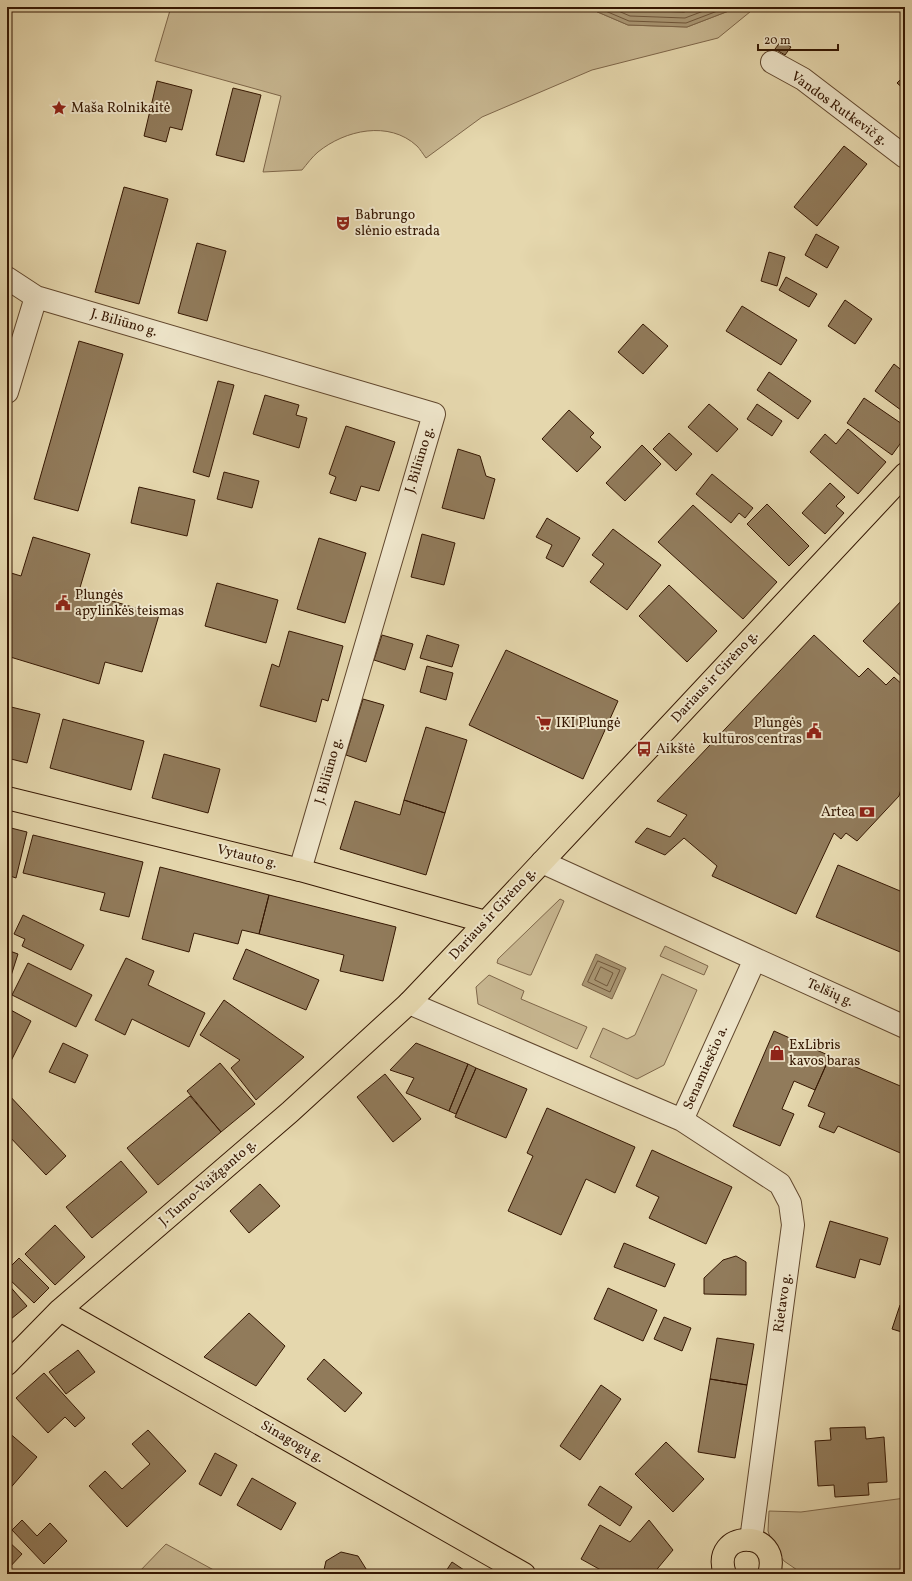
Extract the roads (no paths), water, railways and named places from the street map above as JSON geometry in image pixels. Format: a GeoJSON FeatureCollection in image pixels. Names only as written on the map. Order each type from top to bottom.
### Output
{"type":"FeatureCollection","features":[{"type":"Feature","properties":{"kind":"main road","name":"Dariaus ir Girėno g."},"geometry":{"type":"LineString","coordinates":[[409,1003],[905,474]]}},
{"type":"Feature","properties":{"kind":"main road","name":"Vytauto g."},"geometry":{"type":"LineString","coordinates":[[7,798],[300,870],[486,922]]}},
{"type":"Feature","properties":{"kind":"main road","name":"J. Tumo-Vaižganto g."},"geometry":{"type":"LineString","coordinates":[[7,1364],[60,1310],[290,1112],[409,1003]]}},
{"type":"Feature","properties":{"kind":"main road","name":"Sinagogų g."},"geometry":{"type":"LineString","coordinates":[[60,1310],[524,1574]]}},
{"type":"Feature","properties":{"kind":"main road"},"geometry":{"type":"LineString","coordinates":[[724,1574],[722,1560],[728,1548],[733,1543],[740,1540],[751,1540],[760,1543],[769,1553],[771,1567],[769,1574]]}},
{"type":"Feature","properties":{"kind":"street","name":"Vandos Rutkevič g."},"geometry":{"type":"LineString","coordinates":[[772,62],[803,79],[905,158]]}},
{"type":"Feature","properties":{"kind":"street","name":"J. Biliūno g."},"geometry":{"type":"LineString","coordinates":[[7,278],[36,297],[434,414],[300,870]]}},
{"type":"Feature","properties":{"kind":"street"},"geometry":{"type":"LineString","coordinates":[[7,392],[36,297]]}},
{"type":"Feature","properties":{"kind":"street"},"geometry":{"type":"LineString","coordinates":[[542,862],[755,959]]}},
{"type":"Feature","properties":{"kind":"street","name":"Senamiesčio a."},"geometry":{"type":"LineString","coordinates":[[409,1003],[682,1120],[755,959]]}},
{"type":"Feature","properties":{"kind":"street","name":"Telšių g."},"geometry":{"type":"LineString","coordinates":[[755,959],[905,1027]]}},
{"type":"Feature","properties":{"kind":"street","name":"Rietavo g."},"geometry":{"type":"LineString","coordinates":[[682,1120],[780,1184],[790,1203],[793,1226],[751,1540]]}},
{"type":"Feature","properties":{"kind":"water"},"geometry":{"type":"Polygon","coordinates":[[[586,7],[739,7],[687,27],[628,25],[586,7]]]}},
{"type":"Feature","properties":{"kind":"water"},"geometry":{"type":"Polygon","coordinates":[[[596,954],[626,968],[612,999],[582,985],[596,954]]]}},
{"type":"Feature","properties":{"kind":"place","name":"Maša Rolnikaitė"},"geometry":{"type":"Point","coordinates":[59,108]}},
{"type":"Feature","properties":{"kind":"place","name":"Babrungo slėnio estrada"},"geometry":{"type":"Point","coordinates":[343,223]}},
{"type":"Feature","properties":{"kind":"place","name":"Plungės apylinkės teismas"},"geometry":{"type":"Point","coordinates":[63,603]}},
{"type":"Feature","properties":{"kind":"place","name":"IKI Plungė"},"geometry":{"type":"Point","coordinates":[544,723]}},
{"type":"Feature","properties":{"kind":"place","name":"Plungės kultūros centras"},"geometry":{"type":"Point","coordinates":[814,731]}},
{"type":"Feature","properties":{"kind":"place","name":"Aikštė"},"geometry":{"type":"Point","coordinates":[644,749]}},
{"type":"Feature","properties":{"kind":"place","name":"Artea"},"geometry":{"type":"Point","coordinates":[867,812]}},
{"type":"Feature","properties":{"kind":"place","name":"ExLibris kavos baras"},"geometry":{"type":"Point","coordinates":[777,1053]}}]}
